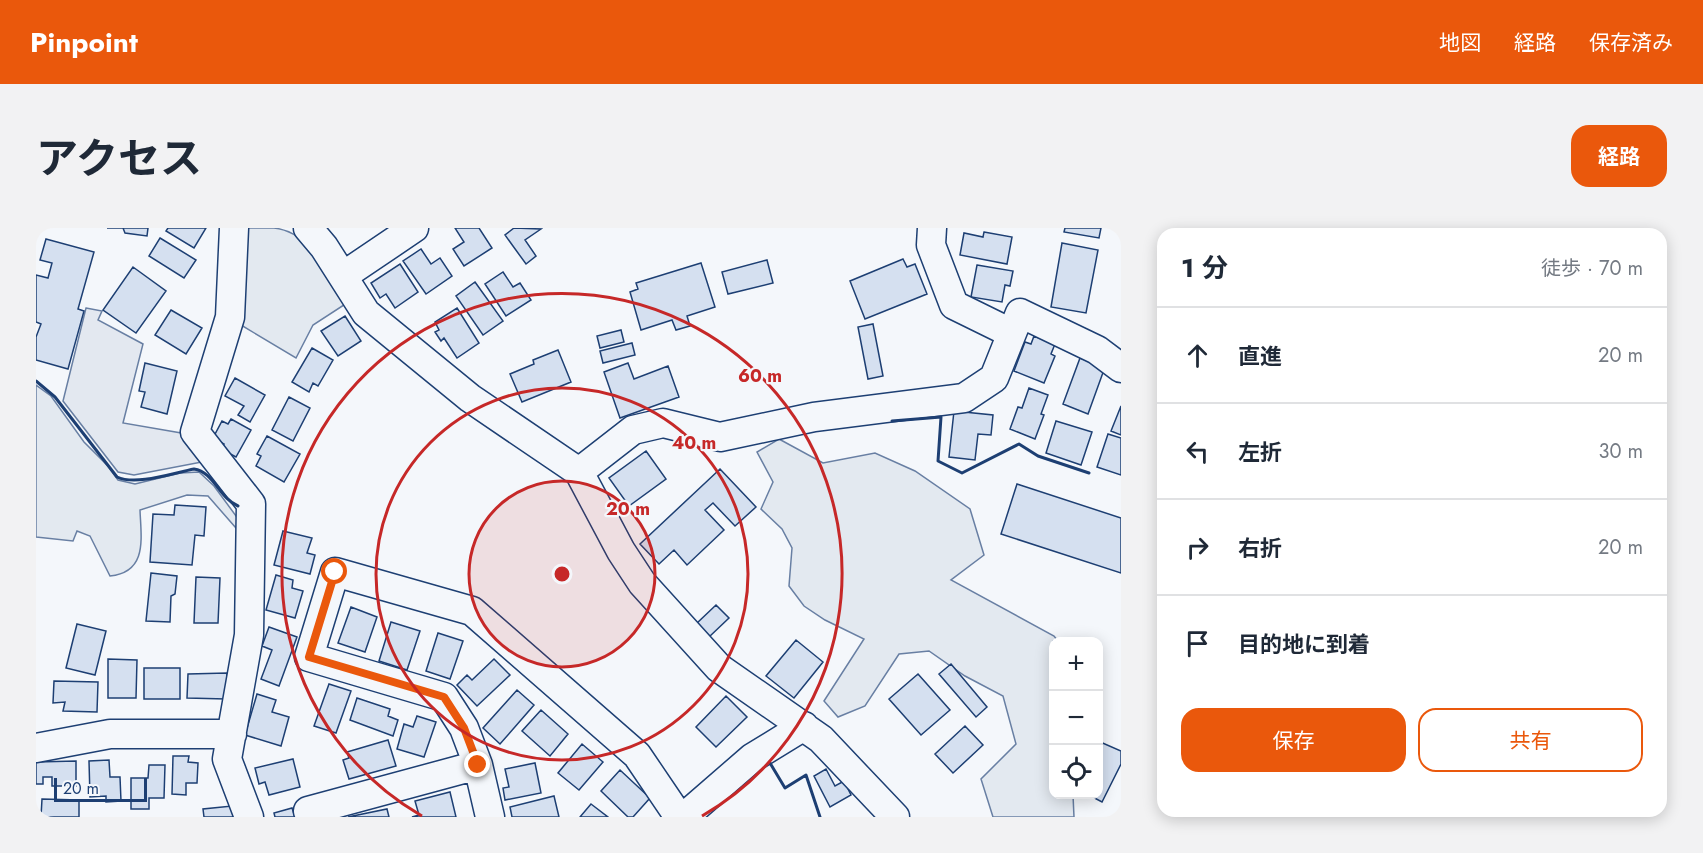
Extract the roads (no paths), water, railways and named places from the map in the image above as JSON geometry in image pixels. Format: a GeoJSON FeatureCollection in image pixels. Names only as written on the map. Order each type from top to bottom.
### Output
{"type":"FeatureCollection","features":[{"type":"Feature","properties":{"kind":"street"},"geometry":{"type":"LineString","coordinates":[[234,228],[230,317],[195,432],[250,504],[249,635],[227,759],[249,817]]}},
{"type":"Feature","properties":{"kind":"street"},"geometry":{"type":"LineString","coordinates":[[308,228],[324,247],[366,314],[470,398],[579,472],[621,551],[642,583],[720,668],[821,739],[895,817]]}},
{"type":"Feature","properties":{"kind":"street"},"geometry":{"type":"LineString","coordinates":[[343,276],[414,228]]}},
{"type":"Feature","properties":{"kind":"street"},"geometry":{"type":"LineString","coordinates":[[932,228],[931,245],[954,305],[1011,333]]}},
{"type":"Feature","properties":{"kind":"street"},"geometry":{"type":"LineString","coordinates":[[579,472],[633,430],[663,423],[720,437],[814,417],[964,398],[994,378],[1020,313],[1097,350],[1121,368]]}},
{"type":"Feature","properties":{"kind":"street"},"geometry":{"type":"LineString","coordinates":[[490,817],[478,765],[464,728],[444,697],[309,657],[335,572],[472,611],[637,755],[682,817],[752,759],[804,726]]}},
{"type":"Feature","properties":{"kind":"street"},"geometry":{"type":"LineString","coordinates":[[36,748],[110,734],[232,734]]}},
{"type":"Feature","properties":{"kind":"street"},"geometry":{"type":"LineString","coordinates":[[308,811],[478,765]]}}]}
